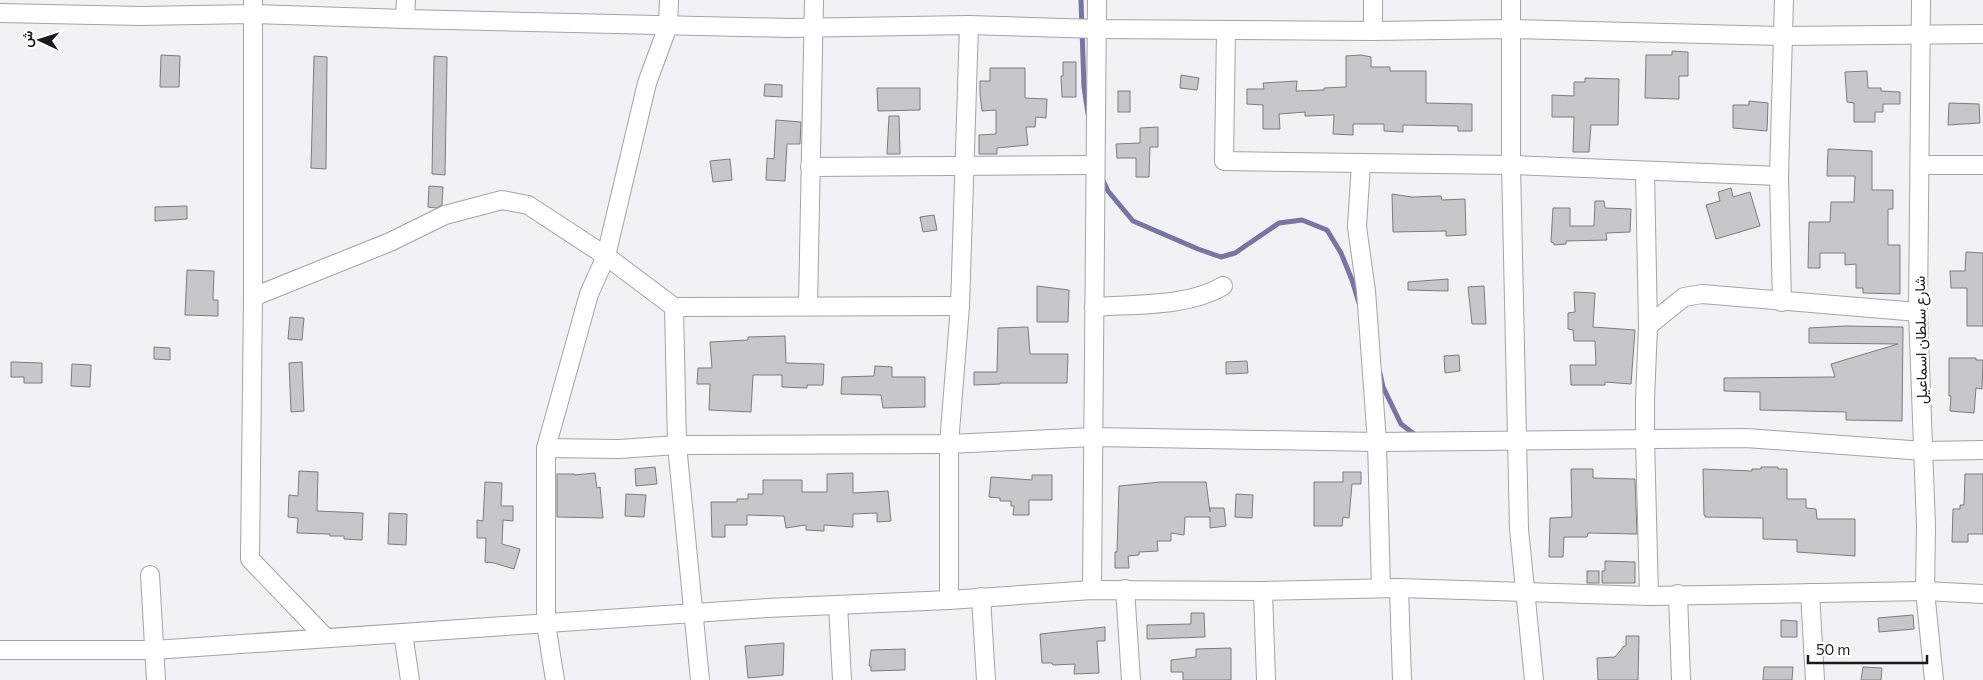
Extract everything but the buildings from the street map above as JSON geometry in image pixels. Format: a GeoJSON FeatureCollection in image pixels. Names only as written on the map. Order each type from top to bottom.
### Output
{"type":"FeatureCollection","features":[{"type":"Feature","properties":{"kind":"street"},"geometry":{"type":"LineString","coordinates":[[405,20],[406,0]]}},
{"type":"Feature","properties":{"kind":"street"},"geometry":{"type":"LineString","coordinates":[[555,680],[546,624],[546,448],[589,294],[606,256],[646,83],[668,26],[669,0]]}},
{"type":"Feature","properties":{"kind":"street"},"geometry":{"type":"LineString","coordinates":[[808,306],[814,0]]}},
{"type":"Feature","properties":{"kind":"street"},"geometry":{"type":"LineString","coordinates":[[1092,590],[1097,0]]}},
{"type":"Feature","properties":{"kind":"street"},"geometry":{"type":"LineString","coordinates":[[1373,0],[1373,31]]}},
{"type":"Feature","properties":{"kind":"street"},"geometry":{"type":"LineString","coordinates":[[1511,0],[1511,165],[1519,529],[1534,680]]}},
{"type":"Feature","properties":{"kind":"street"},"geometry":{"type":"LineString","coordinates":[[1782,302],[1779,176],[1784,0]]}},
{"type":"Feature","properties":{"kind":"street","name":"شارع سلطان اسماعيل"},"geometry":{"type":"LineString","coordinates":[[1921,0],[1921,165],[1918,312],[1926,526],[1925,591],[1934,680]]}},
{"type":"Feature","properties":{"kind":"street"},"geometry":{"type":"LineString","coordinates":[[253,7],[253,297],[250,559],[326,638]]}},
{"type":"Feature","properties":{"kind":"street"},"geometry":{"type":"LineString","coordinates":[[0,13],[141,16],[253,7],[405,20],[668,26],[813,28],[969,25],[1096,29],[1373,31],[1510,29],[1783,36],[1983,34]]}},
{"type":"Feature","properties":{"kind":"street"},"geometry":{"type":"LineString","coordinates":[[948,600],[950,444],[960,306],[969,25]]}},
{"type":"Feature","properties":{"kind":"street"},"geometry":{"type":"LineString","coordinates":[[1226,30],[1224,161],[1511,165],[1779,176]]}},
{"type":"Feature","properties":{"kind":"street"},"geometry":{"type":"LineString","coordinates":[[1361,164],[1357,227],[1366,291],[1377,442],[1381,588]]}},
{"type":"Feature","properties":{"kind":"street"},"geometry":{"type":"LineString","coordinates":[[810,167],[1095,165]]}},
{"type":"Feature","properties":{"kind":"street"},"geometry":{"type":"LineString","coordinates":[[1921,165],[1983,165]]}},
{"type":"Feature","properties":{"kind":"street"},"geometry":{"type":"LineString","coordinates":[[1645,172],[1648,326],[1645,439],[1649,596]]}},
{"type":"Feature","properties":{"kind":"street"},"geometry":{"type":"LineString","coordinates":[[253,297],[390,242],[445,215],[502,200],[528,205],[606,256],[674,307],[960,306]]}},
{"type":"Feature","properties":{"kind":"street"},"geometry":{"type":"LineString","coordinates":[[1094,307],[1190,299],[1212,292],[1223,286]]}},
{"type":"Feature","properties":{"kind":"street"},"geometry":{"type":"LineString","coordinates":[[1648,326],[1684,297],[1719,295],[1782,302],[1918,312]]}},
{"type":"Feature","properties":{"kind":"street"},"geometry":{"type":"LineString","coordinates":[[674,307],[677,445],[700,680]]}},
{"type":"Feature","properties":{"kind":"street"},"geometry":{"type":"LineString","coordinates":[[546,448],[619,449],[677,445],[950,444],[1094,437],[1377,442],[1746,438],[1924,451],[1983,450]]}},
{"type":"Feature","properties":{"kind":"street"},"geometry":{"type":"LineString","coordinates":[[150,575],[156,680]]}},
{"type":"Feature","properties":{"kind":"street"},"geometry":{"type":"LineString","coordinates":[[1399,588],[1402,680]]}},
{"type":"Feature","properties":{"kind":"street"},"geometry":{"type":"LineString","coordinates":[[0,650],[154,650],[693,614],[1125,589],[1263,591],[1399,588],[1649,596],[1925,591],[1983,594]]}},
{"type":"Feature","properties":{"kind":"street"},"geometry":{"type":"LineString","coordinates":[[1125,589],[1130,680]]}},
{"type":"Feature","properties":{"kind":"street"},"geometry":{"type":"LineString","coordinates":[[1263,591],[1266,680]]}},
{"type":"Feature","properties":{"kind":"street"},"geometry":{"type":"LineString","coordinates":[[1810,593],[1815,680]]}},
{"type":"Feature","properties":{"kind":"street"},"geometry":{"type":"LineString","coordinates":[[1678,594],[1682,680]]}},
{"type":"Feature","properties":{"kind":"street"},"geometry":{"type":"LineString","coordinates":[[981,597],[986,680]]}},
{"type":"Feature","properties":{"kind":"street"},"geometry":{"type":"LineString","coordinates":[[838,605],[842,680]]}},
{"type":"Feature","properties":{"kind":"street"},"geometry":{"type":"LineString","coordinates":[[403,633],[410,680]]}},
{"type":"Feature","properties":{"kind":"waterway"},"geometry":{"type":"LineString","coordinates":[[1081,0],[1084,87],[1088,114]]}},
{"type":"Feature","properties":{"kind":"waterway"},"geometry":{"type":"LineString","coordinates":[[1102,178],[1108,191],[1133,221],[1221,257],[1235,253],[1279,223],[1302,220],[1327,230],[1341,253],[1359,303]]}},
{"type":"Feature","properties":{"kind":"waterway"},"geometry":{"type":"LineString","coordinates":[[1380,373],[1383,387],[1401,424],[1418,437]]}}]}
